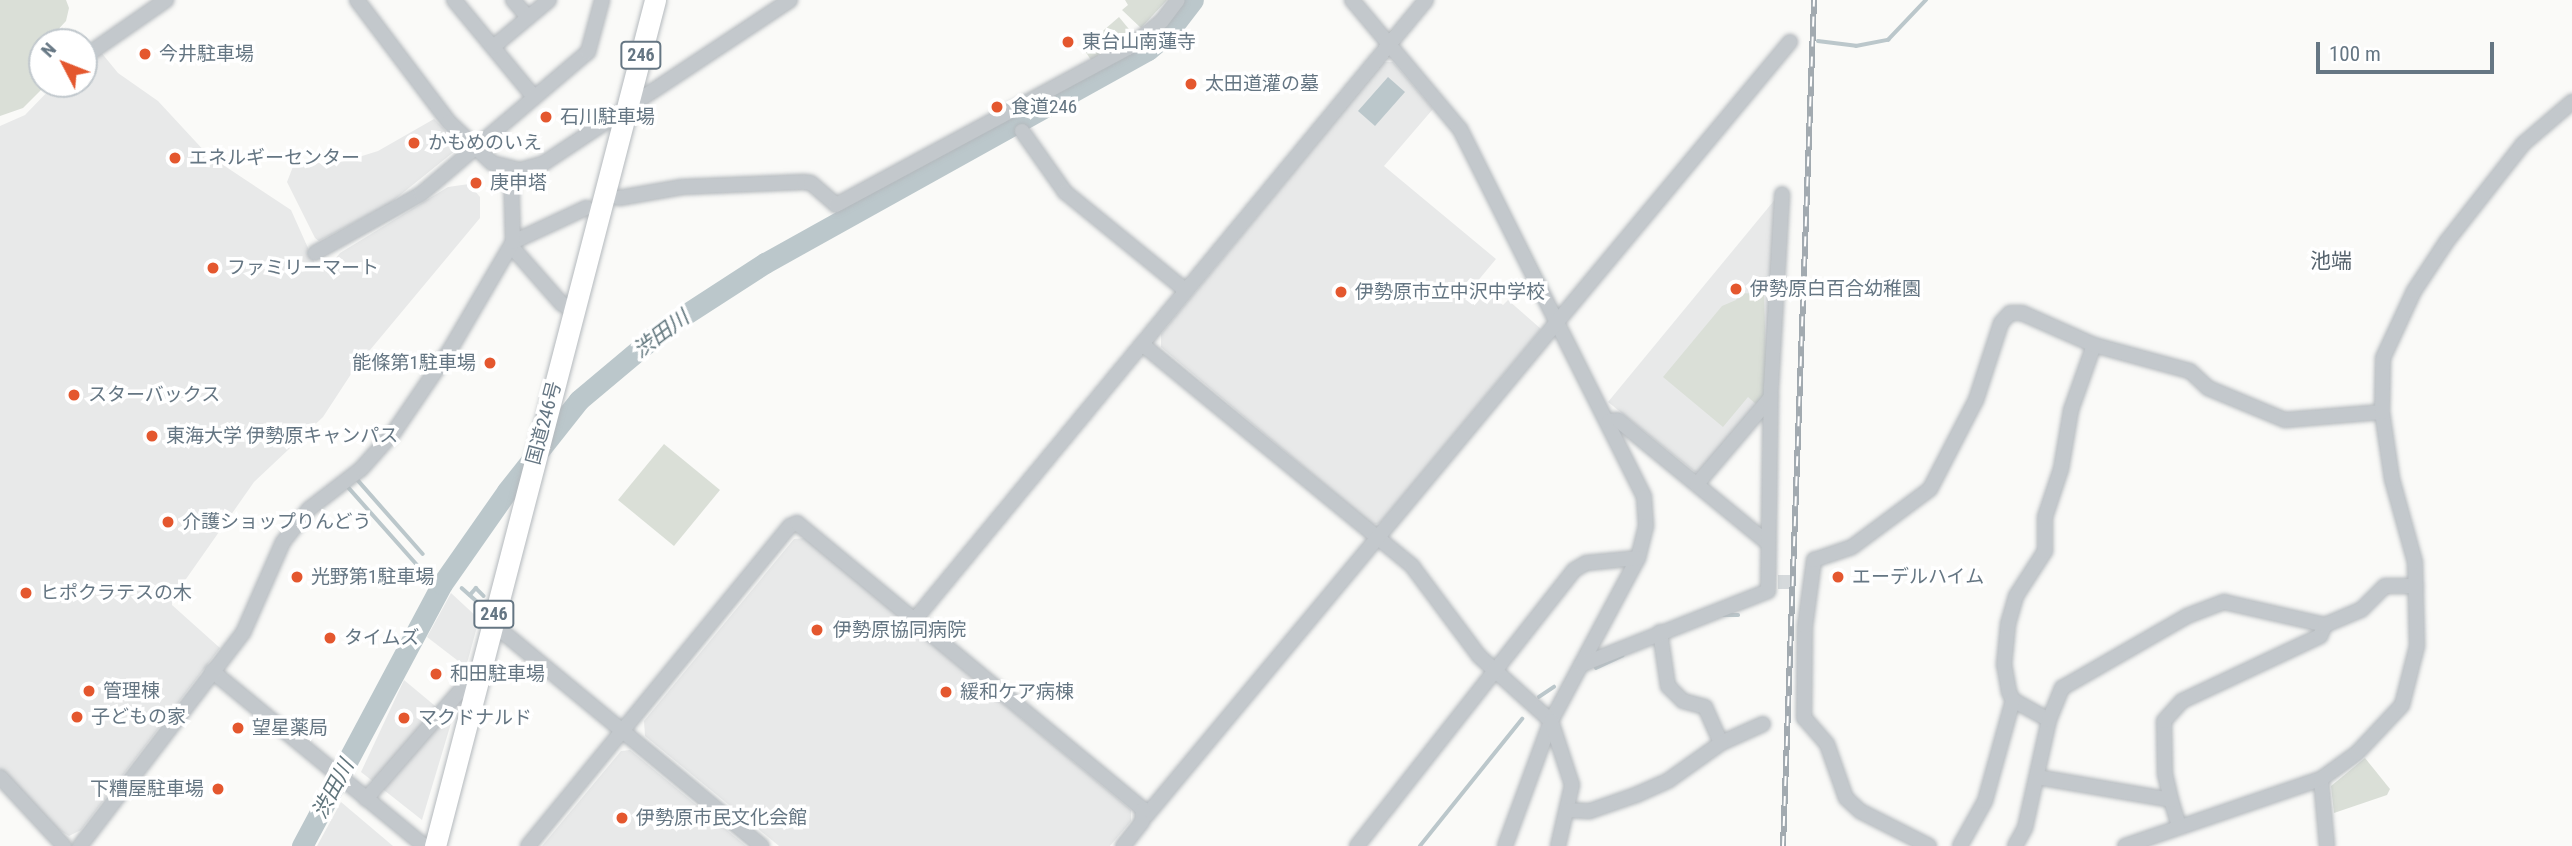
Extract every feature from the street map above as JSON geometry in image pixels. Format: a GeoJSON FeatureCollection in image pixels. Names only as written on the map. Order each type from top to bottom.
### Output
{"type":"FeatureCollection","features":[{"type":"Feature","properties":{"kind":"highway","name":"国道246号"},"geometry":{"type":"LineString","coordinates":[[435,846],[655,0]]}},
{"type":"Feature","properties":{"kind":"street"},"geometry":{"type":"LineString","coordinates":[[98,47],[166,0]]}},
{"type":"Feature","properties":{"kind":"street"},"geometry":{"type":"LineString","coordinates":[[357,0],[409,73],[475,147],[492,163],[511,170],[544,163],[790,0]]}},
{"type":"Feature","properties":{"kind":"street"},"geometry":{"type":"LineString","coordinates":[[454,0],[534,97]]}},
{"type":"Feature","properties":{"kind":"street"},"geometry":{"type":"LineString","coordinates":[[513,0],[528,17]]}},
{"type":"Feature","properties":{"kind":"street"},"geometry":{"type":"LineString","coordinates":[[493,47],[549,0]]}},
{"type":"Feature","properties":{"kind":"street"},"geometry":{"type":"LineString","coordinates":[[315,253],[398,210],[594,45],[602,0]]}},
{"type":"Feature","properties":{"kind":"street"},"geometry":{"type":"LineString","coordinates":[[619,198],[682,187],[804,182],[811,183],[836,205],[1128,48],[1162,21],[1178,0]]}},
{"type":"Feature","properties":{"kind":"street"},"geometry":{"type":"LineString","coordinates":[[1352,0],[1460,129],[1558,318],[1644,497],[1646,526],[1638,558],[1551,721],[1505,846]]}},
{"type":"Feature","properties":{"kind":"street"},"geometry":{"type":"LineString","coordinates":[[916,618],[1426,0]]}},
{"type":"Feature","properties":{"kind":"street"},"geometry":{"type":"LineString","coordinates":[[1123,846],[1558,318],[1615,256],[1790,42]]}},
{"type":"Feature","properties":{"kind":"street"},"geometry":{"type":"LineString","coordinates":[[2125,846],[2321,779],[2376,736],[2402,705],[2417,646],[2416,586],[2411,539],[2394,493],[2382,412],[2383,358],[2420,282],[2523,144],[2572,102]]}},
{"type":"Feature","properties":{"kind":"street"},"geometry":{"type":"LineString","coordinates":[[1022,131],[1065,192],[1185,290]]}},
{"type":"Feature","properties":{"kind":"street"},"geometry":{"type":"LineString","coordinates":[[511,170],[512,244],[562,304],[574,310]]}},
{"type":"Feature","properties":{"kind":"street"},"geometry":{"type":"LineString","coordinates":[[1581,665],[1660,632],[1749,602],[1768,591],[1774,582],[1769,543],[1771,397],[1782,194]]}},
{"type":"Feature","properties":{"kind":"street"},"geometry":{"type":"LineString","coordinates":[[80,846],[243,633],[283,542],[309,509],[361,469],[394,432],[512,244],[586,208]]}},
{"type":"Feature","properties":{"kind":"street"},"geometry":{"type":"LineString","coordinates":[[1929,846],[1860,811],[1846,798],[1831,752],[1804,718],[1803,582],[1814,560],[1852,547],[1930,489],[1976,400],[2001,323],[2010,313],[2022,313],[2094,345],[2190,371],[2208,388],[2285,420],[2382,412]]}},
{"type":"Feature","properties":{"kind":"street"},"geometry":{"type":"LineString","coordinates":[[1142,344],[1412,566],[1463,636],[1496,673],[1551,721],[1572,785],[1558,846]]}},
{"type":"Feature","properties":{"kind":"street"},"geometry":{"type":"LineString","coordinates":[[1960,846],[1986,801],[2013,701],[2004,665],[2008,624],[2016,596],[2045,551],[2045,517],[2062,469],[2071,410],[2094,345]]}},
{"type":"Feature","properties":{"kind":"street"},"geometry":{"type":"LineString","coordinates":[[1697,484],[1771,397]]}},
{"type":"Feature","properties":{"kind":"street"},"geometry":{"type":"LineString","coordinates":[[1609,421],[1618,420],[1769,543]]}},
{"type":"Feature","properties":{"kind":"street"},"geometry":{"type":"LineString","coordinates":[[528,846],[793,524],[803,525],[916,618],[1146,816]]}},
{"type":"Feature","properties":{"kind":"street"},"geometry":{"type":"LineString","coordinates":[[1357,846],[1496,673],[1578,565],[1638,558]]}},
{"type":"Feature","properties":{"kind":"street"},"geometry":{"type":"LineString","coordinates":[[2015,846],[2025,828],[2049,720],[2062,688],[2187,616],[2224,602],[2325,625],[2361,610],[2385,586],[2416,586]]}},
{"type":"Feature","properties":{"kind":"street"},"geometry":{"type":"LineString","coordinates":[[492,623],[762,846]]}},
{"type":"Feature","properties":{"kind":"street"},"geometry":{"type":"LineString","coordinates":[[2179,826],[2165,774],[2164,721],[2182,701],[2319,636],[2325,625]]}},
{"type":"Feature","properties":{"kind":"street"},"geometry":{"type":"LineString","coordinates":[[1660,632],[1668,686],[1683,701],[1705,707],[1721,743]]}},
{"type":"Feature","properties":{"kind":"street"},"geometry":{"type":"LineString","coordinates":[[212,671],[424,846]]}},
{"type":"Feature","properties":{"kind":"street"},"geometry":{"type":"LineString","coordinates":[[366,799],[452,699],[475,686]]}},
{"type":"Feature","properties":{"kind":"street"},"geometry":{"type":"LineString","coordinates":[[2013,701],[2049,720]]}},
{"type":"Feature","properties":{"kind":"street"},"geometry":{"type":"LineString","coordinates":[[1568,810],[1590,811],[1636,795],[1669,780],[1721,743],[1762,724]]}},
{"type":"Feature","properties":{"kind":"street"},"geometry":{"type":"LineString","coordinates":[[0,777],[64,846]]}},
{"type":"Feature","properties":{"kind":"street"},"geometry":{"type":"LineString","coordinates":[[2037,777],[2171,800]]}},
{"type":"Feature","properties":{"kind":"street"},"geometry":{"type":"LineString","coordinates":[[2321,779],[2327,846]]}},
{"type":"Feature","properties":{"kind":"shaded area"},"geometry":{"type":"Polygon","coordinates":[[[0,0],[66,0],[69,8],[66,21],[60,28],[28,28],[28,98],[33,98],[23,108],[0,116],[0,0]]]}},
{"type":"Feature","properties":{"kind":"shaded area"},"geometry":{"type":"Polygon","coordinates":[[[1125,0],[1167,0],[1141,28],[1122,10],[1128,5],[1125,0]]]}},
{"type":"Feature","properties":{"kind":"shaded area"},"geometry":{"type":"Polygon","coordinates":[[[1119,17],[1133,34],[1091,60],[1083,48],[1119,17]]]}},
{"type":"Feature","properties":{"kind":"shaded area","name":"東海大学 伊勢原キャンパス"},"geometry":{"type":"Polygon","coordinates":[[[100,51],[118,73],[158,101],[208,155],[291,210],[317,268],[330,265],[340,253],[448,187],[469,184],[480,197],[480,218],[355,368],[323,417],[254,482],[172,599],[172,605],[220,648],[81,830],[69,836],[54,827],[0,769],[0,126],[25,115],[41,98],[98,98],[100,51]]]}},
{"type":"Feature","properties":{"kind":"shaded area","name":"伊勢原市立中沢中学校"},"geometry":{"type":"Polygon","coordinates":[[[1384,62],[1393,62],[1433,109],[1384,166],[1496,259],[1476,283],[1503,305],[1508,300],[1541,329],[1380,523],[1373,525],[1161,347],[1161,334],[1384,62]]]}},
{"type":"Feature","properties":{"kind":"shaded area"},"geometry":{"type":"Polygon","coordinates":[[[1388,77],[1405,92],[1375,126],[1358,111],[1388,77]]]}},
{"type":"Feature","properties":{"kind":"shaded area"},"geometry":{"type":"Polygon","coordinates":[[[434,119],[461,146],[389,204],[319,241],[315,238],[287,182],[294,164],[346,161],[378,151],[434,119]]]}},
{"type":"Feature","properties":{"kind":"shaded area","name":"伊勢原白百合幼稚園"},"geometry":{"type":"Polygon","coordinates":[[[1777,197],[1767,393],[1700,472],[1695,472],[1608,402],[1777,197]]]}},
{"type":"Feature","properties":{"kind":"shaded area"},"geometry":{"type":"Polygon","coordinates":[[[1739,293],[1764,294],[1767,393],[1757,405],[1748,397],[1723,427],[1663,377],[1722,306],[1736,300],[1739,293]]]}},
{"type":"Feature","properties":{"kind":"shaded area"},"geometry":{"type":"Polygon","coordinates":[[[664,444],[720,490],[674,546],[618,500],[664,444]]]}},
{"type":"Feature","properties":{"kind":"shaded area","name":"伊勢原協同病院"},"geometry":{"type":"Polygon","coordinates":[[[805,538],[1131,810],[1131,821],[1110,846],[779,846],[645,736],[644,721],[794,539],[805,538]]]}},
{"type":"Feature","properties":{"kind":"shaded area"},"geometry":{"type":"Polygon","coordinates":[[[451,593],[479,619],[466,667],[427,637],[451,593]]]}},
{"type":"Feature","properties":{"kind":"shaded area"},"geometry":{"type":"Polygon","coordinates":[[[404,680],[452,720],[422,820],[361,772],[404,680]]]}},
{"type":"Feature","properties":{"kind":"shaded area"},"geometry":{"type":"Polygon","coordinates":[[[630,750],[746,846],[542,846],[621,751],[630,750]]]}},
{"type":"Feature","properties":{"kind":"shaded area"},"geometry":{"type":"Polygon","coordinates":[[[2365,758],[2390,789],[2387,795],[2334,813],[2331,786],[2365,758]]]}},
{"type":"Feature","properties":{"kind":"shaded area"},"geometry":{"type":"Polygon","coordinates":[[[341,802],[393,846],[317,846],[341,802]]]}},
{"type":"Feature","properties":{"kind":"waterway","name":"渋田川"},"geometry":{"type":"LineString","coordinates":[[302,846],[442,584],[507,491],[579,400],[666,327],[765,263],[1148,50],[1166,35],[1193,0]]}},
{"type":"Feature","properties":{"kind":"waterway"},"geometry":{"type":"LineString","coordinates":[[1818,41],[1856,46],[1888,40],[1926,0]]}},
{"type":"Feature","properties":{"kind":"waterway"},"geometry":{"type":"LineString","coordinates":[[356,478],[423,554]]}},
{"type":"Feature","properties":{"kind":"waterway"},"geometry":{"type":"LineString","coordinates":[[349,488],[427,576]]}},
{"type":"Feature","properties":{"kind":"waterway"},"geometry":{"type":"LineString","coordinates":[[434,581],[442,584]]}},
{"type":"Feature","properties":{"kind":"waterway"},"geometry":{"type":"LineString","coordinates":[[462,588],[482,606]]}},
{"type":"Feature","properties":{"kind":"waterway"},"geometry":{"type":"LineString","coordinates":[[470,595],[476,588],[484,596]]}},
{"type":"Feature","properties":{"kind":"waterway"},"geometry":{"type":"LineString","coordinates":[[1724,615],[1738,615]]}},
{"type":"Feature","properties":{"kind":"waterway"},"geometry":{"type":"LineString","coordinates":[[1596,668],[1622,656]]}},
{"type":"Feature","properties":{"kind":"waterway"},"geometry":{"type":"LineString","coordinates":[[1539,697],[1554,687]]}},
{"type":"Feature","properties":{"kind":"waterway"},"geometry":{"type":"LineString","coordinates":[[1420,846],[1522,719]]}},
{"type":"Feature","properties":{"kind":"tunnel"},"geometry":{"type":"LineString","coordinates":[[1778,582],[1797,582]]}},
{"type":"Feature","properties":{"kind":"railway"},"geometry":{"type":"LineString","coordinates":[[1783,846],[1814,0]]}},
{"type":"Feature","properties":{"kind":"place","name":"東台山南蓮寺"},"geometry":{"type":"Point","coordinates":[1068,42]}},
{"type":"Feature","properties":{"kind":"place","name":"今井駐車場"},"geometry":{"type":"Point","coordinates":[145,54]}},
{"type":"Feature","properties":{"kind":"place","name":"太田道灌の墓"},"geometry":{"type":"Point","coordinates":[1191,84]}},
{"type":"Feature","properties":{"kind":"place","name":"食道246"},"geometry":{"type":"Point","coordinates":[997,107]}},
{"type":"Feature","properties":{"kind":"place","name":"石川駐車場"},"geometry":{"type":"Point","coordinates":[546,117]}},
{"type":"Feature","properties":{"kind":"place","name":"かもめのいえ"},"geometry":{"type":"Point","coordinates":[414,143]}},
{"type":"Feature","properties":{"kind":"place","name":"エネルギーセンター"},"geometry":{"type":"Point","coordinates":[175,158]}},
{"type":"Feature","properties":{"kind":"place","name":"庚申塔"},"geometry":{"type":"Point","coordinates":[476,183]}},
{"type":"Feature","properties":{"kind":"place","name":"ファミリーマート"},"geometry":{"type":"Point","coordinates":[213,268]}},
{"type":"Feature","properties":{"kind":"place","name":"伊勢原白百合幼稚園"},"geometry":{"type":"Point","coordinates":[1736,289]}},
{"type":"Feature","properties":{"kind":"place","name":"伊勢原市立中沢中学校"},"geometry":{"type":"Point","coordinates":[1341,292]}},
{"type":"Feature","properties":{"kind":"place","name":"能條第1駐車場"},"geometry":{"type":"Point","coordinates":[490,363]}},
{"type":"Feature","properties":{"kind":"place","name":"スターバックス"},"geometry":{"type":"Point","coordinates":[74,395]}},
{"type":"Feature","properties":{"kind":"place","name":"東海大学 伊勢原キャンパス"},"geometry":{"type":"Point","coordinates":[152,436]}},
{"type":"Feature","properties":{"kind":"place","name":"介護ショップりんどう"},"geometry":{"type":"Point","coordinates":[168,522]}},
{"type":"Feature","properties":{"kind":"place","name":"光野第1駐車場"},"geometry":{"type":"Point","coordinates":[297,577]}},
{"type":"Feature","properties":{"kind":"place","name":"エーデルハイム"},"geometry":{"type":"Point","coordinates":[1838,577]}},
{"type":"Feature","properties":{"kind":"place","name":"ヒポクラテスの木"},"geometry":{"type":"Point","coordinates":[26,593]}},
{"type":"Feature","properties":{"kind":"place","name":"伊勢原協同病院"},"geometry":{"type":"Point","coordinates":[817,630]}},
{"type":"Feature","properties":{"kind":"place","name":"タイムズ"},"geometry":{"type":"Point","coordinates":[330,638]}},
{"type":"Feature","properties":{"kind":"place","name":"和田駐車場"},"geometry":{"type":"Point","coordinates":[436,674]}},
{"type":"Feature","properties":{"kind":"place","name":"管理棟"},"geometry":{"type":"Point","coordinates":[89,691]}},
{"type":"Feature","properties":{"kind":"place","name":"緩和ケア病棟"},"geometry":{"type":"Point","coordinates":[946,692]}},
{"type":"Feature","properties":{"kind":"place","name":"子どもの家"},"geometry":{"type":"Point","coordinates":[77,717]}},
{"type":"Feature","properties":{"kind":"place","name":"マクドナルド"},"geometry":{"type":"Point","coordinates":[404,718]}},
{"type":"Feature","properties":{"kind":"place","name":"望星薬局"},"geometry":{"type":"Point","coordinates":[238,728]}},
{"type":"Feature","properties":{"kind":"place","name":"下糟屋駐車場"},"geometry":{"type":"Point","coordinates":[218,789]}},
{"type":"Feature","properties":{"kind":"place","name":"伊勢原市民文化会館"},"geometry":{"type":"Point","coordinates":[622,818]}},
{"type":"Feature","properties":{"kind":"district","name":"池端"},"geometry":{"type":"Point","coordinates":[2331,261]}}]}
